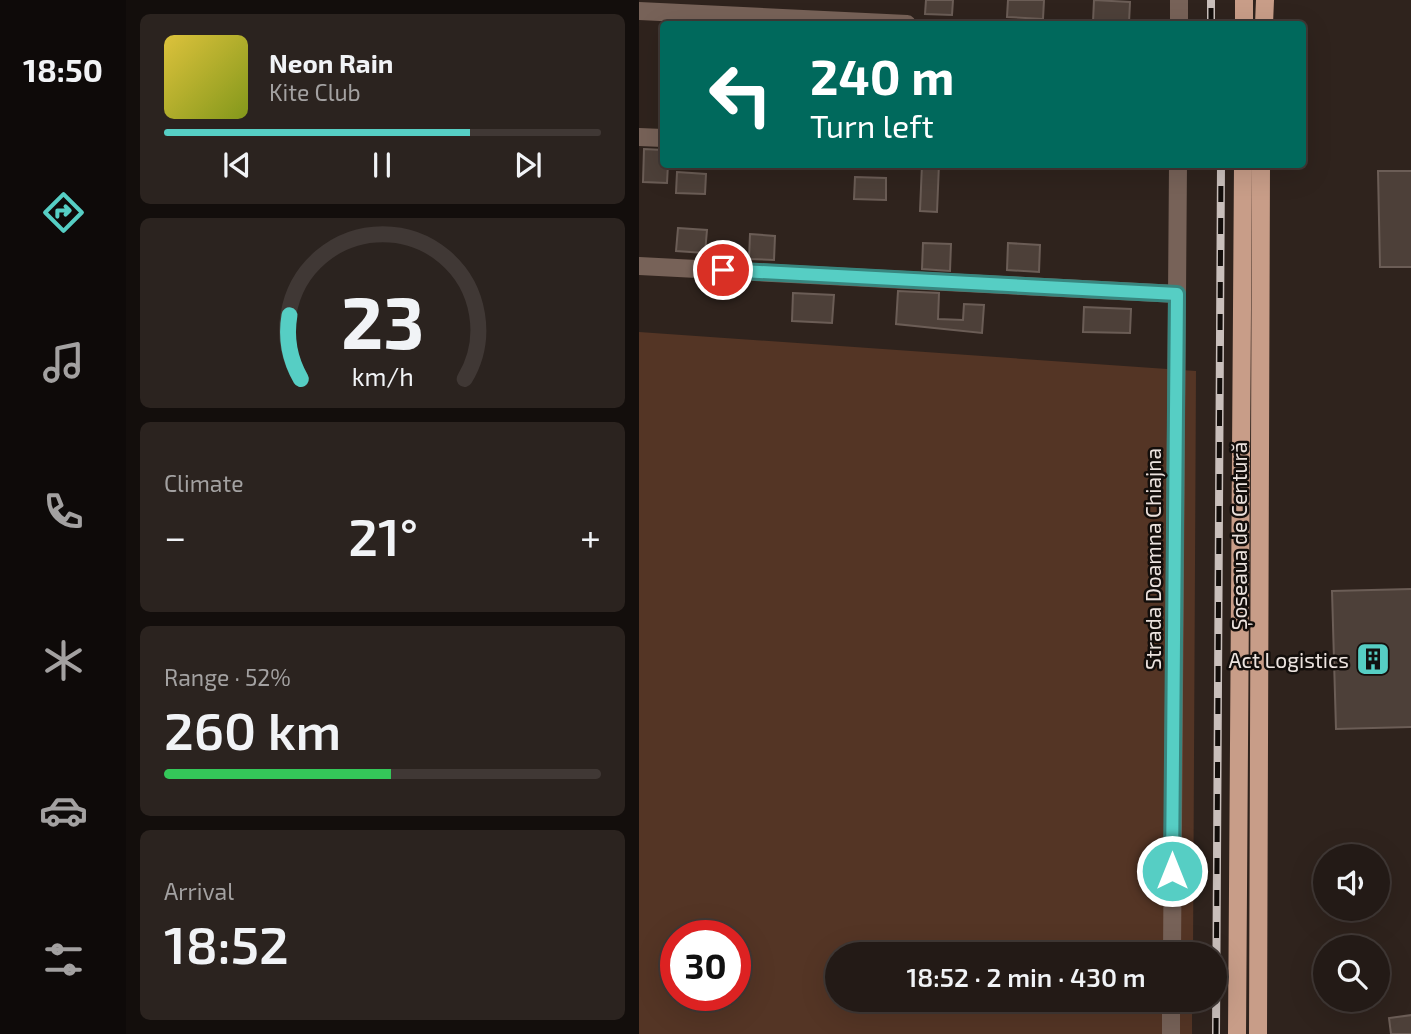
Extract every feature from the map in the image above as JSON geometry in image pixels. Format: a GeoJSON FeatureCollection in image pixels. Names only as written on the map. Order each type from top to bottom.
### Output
{"type":"FeatureCollection","features":[{"type":"Feature","properties":{"kind":"main road"},"geometry":{"type":"LineString","coordinates":[[1244,0],[1244,21]]}},
{"type":"Feature","properties":{"kind":"main road"},"geometry":{"type":"LineString","coordinates":[[1264,21],[1265,0]]}},
{"type":"Feature","properties":{"kind":"main road","name":"Șoseaua de Centură"},"geometry":{"type":"LineString","coordinates":[[1237,1034],[1243,168]]}},
{"type":"Feature","properties":{"kind":"main road","name":"Șoseaua de Centură"},"geometry":{"type":"LineString","coordinates":[[1258,1034],[1261,168]]}},
{"type":"Feature","properties":{"kind":"street"},"geometry":{"type":"LineString","coordinates":[[1179,0],[1179,21]]}},
{"type":"Feature","properties":{"kind":"street"},"geometry":{"type":"LineString","coordinates":[[639,11],[845,21]]}},
{"type":"Feature","properties":{"kind":"street"},"geometry":{"type":"LineString","coordinates":[[639,137],[660,138]]}},
{"type":"Feature","properties":{"kind":"street","name":"Strada Doamna Chiajna"},"geometry":{"type":"LineString","coordinates":[[1172,942],[1177,168]]}},
{"type":"Feature","properties":{"kind":"street"},"geometry":{"type":"LineString","coordinates":[[639,266],[1177,294]]}},
{"type":"Feature","properties":{"kind":"street"},"geometry":{"type":"LineString","coordinates":[[1171,1034],[1172,1012]]}},
{"type":"Feature","properties":{"kind":"shaded area"},"geometry":{"type":"Polygon","coordinates":[[[639,332],[1196,371],[1193,942],[825,942],[825,1012],[1192,1012],[1192,1034],[639,1034],[639,332]]]}},
{"type":"Feature","properties":{"kind":"building"},"geometry":{"type":"Polygon","coordinates":[[[926,0],[953,0],[952,15],[925,14],[926,0]]]}},
{"type":"Feature","properties":{"kind":"building"},"geometry":{"type":"Polygon","coordinates":[[[1008,0],[1044,0],[1043,19],[1007,17],[1008,0]]]}},
{"type":"Feature","properties":{"kind":"building"},"geometry":{"type":"Polygon","coordinates":[[[1094,0],[1130,2],[1129,21],[1093,21],[1094,0]]]}},
{"type":"Feature","properties":{"kind":"building"},"geometry":{"type":"Polygon","coordinates":[[[644,149],[660,150],[660,168],[668,168],[667,183],[643,182],[644,149]]]}},
{"type":"Feature","properties":{"kind":"building"},"geometry":{"type":"Polygon","coordinates":[[[922,168],[939,168],[937,212],[920,211],[922,168]]]}},
{"type":"Feature","properties":{"kind":"building"},"geometry":{"type":"Polygon","coordinates":[[[1378,171],[1412,171],[1412,267],[1380,267],[1378,171]]]}},
{"type":"Feature","properties":{"kind":"building"},"geometry":{"type":"Polygon","coordinates":[[[677,172],[706,174],[705,194],[676,193],[677,172]]]}},
{"type":"Feature","properties":{"kind":"building"},"geometry":{"type":"Polygon","coordinates":[[[855,177],[886,178],[886,200],[854,199],[855,177]]]}},
{"type":"Feature","properties":{"kind":"building"},"geometry":{"type":"Polygon","coordinates":[[[678,228],[707,230],[705,253],[676,251],[678,228]]]}},
{"type":"Feature","properties":{"kind":"building"},"geometry":{"type":"Polygon","coordinates":[[[750,234],[775,236],[774,260],[749,259],[750,234]]]}},
{"type":"Feature","properties":{"kind":"building"},"geometry":{"type":"Polygon","coordinates":[[[923,243],[951,244],[950,271],[922,269],[923,243]]]}},
{"type":"Feature","properties":{"kind":"building"},"geometry":{"type":"Polygon","coordinates":[[[1008,243],[1040,245],[1039,272],[1007,270],[1008,243]]]}},
{"type":"Feature","properties":{"kind":"building"},"geometry":{"type":"Polygon","coordinates":[[[898,291],[939,293],[938,319],[963,320],[964,304],[984,305],[982,333],[896,324],[898,291]]]}},
{"type":"Feature","properties":{"kind":"building"},"geometry":{"type":"Polygon","coordinates":[[[793,293],[834,295],[832,323],[792,321],[793,293]]]}},
{"type":"Feature","properties":{"kind":"building"},"geometry":{"type":"Polygon","coordinates":[[[1084,307],[1131,309],[1130,333],[1083,332],[1084,307]]]}},
{"type":"Feature","properties":{"kind":"building","name":"Act Logistics"},"geometry":{"type":"Polygon","coordinates":[[[1412,589],[1412,727],[1336,729],[1332,591],[1412,589]]]}},
{"type":"Feature","properties":{"kind":"building"},"geometry":{"type":"Polygon","coordinates":[[[1412,1015],[1412,1034],[1391,1034],[1389,1018],[1412,1015]]]}},
{"type":"Feature","properties":{"kind":"railway"},"geometry":{"type":"LineString","coordinates":[[1211,0],[1211,21]]}},
{"type":"Feature","properties":{"kind":"railway"},"geometry":{"type":"LineString","coordinates":[[1216,1034],[1221,168]]}},
{"type":"Feature","properties":{"kind":"place","name":"Act Logistics"},"geometry":{"type":"Point","coordinates":[1373,659]}},
{"type":"Feature","properties":{"kind":"route"},"geometry":{"type":"LineString","coordinates":[[723,270],[1177,294],[1172,871]]}}]}
